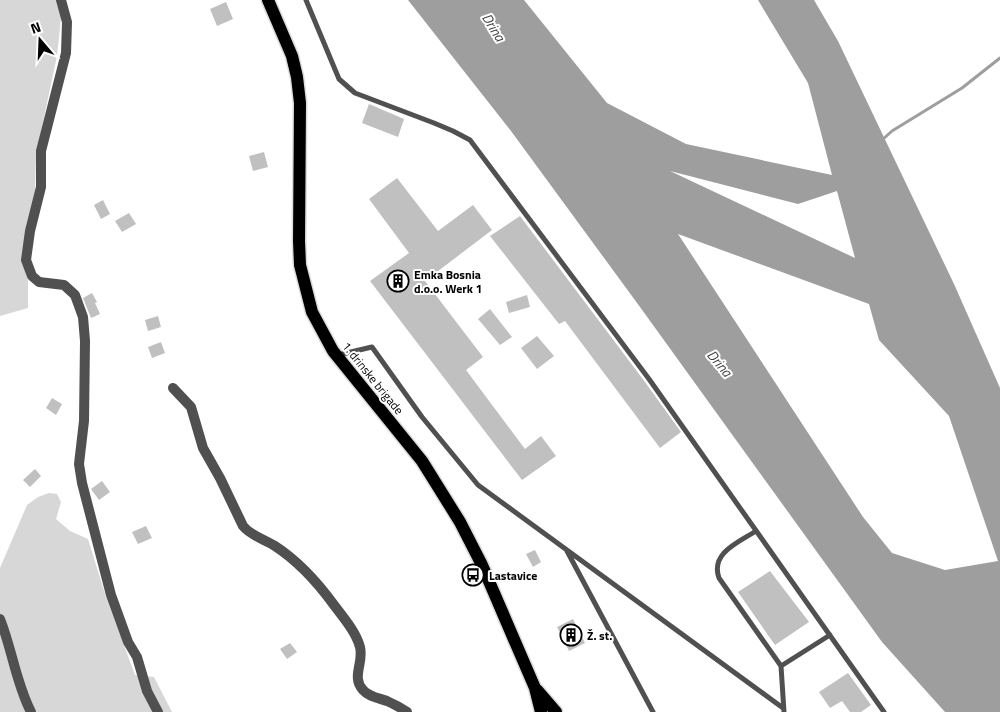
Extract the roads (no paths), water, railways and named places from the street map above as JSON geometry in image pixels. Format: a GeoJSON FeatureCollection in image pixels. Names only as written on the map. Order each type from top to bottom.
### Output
{"type":"FeatureCollection","features":[{"type":"Feature","properties":{"kind":"main road","name":"1. drinske brigade"},"geometry":{"type":"LineString","coordinates":[[268,0],[292,56],[298,77],[300,103],[300,265],[312,312],[321,331],[337,356],[422,461],[452,508],[482,565],[535,688]]}},
{"type":"Feature","properties":{"kind":"main road"},"geometry":{"type":"LineString","coordinates":[[535,688],[540,712]]}},
{"type":"Feature","properties":{"kind":"main road"},"geometry":{"type":"LineString","coordinates":[[535,688],[556,712]]}},
{"type":"Feature","properties":{"kind":"street"},"geometry":{"type":"LineString","coordinates":[[61,0],[67,22],[66,53],[41,152],[41,187],[30,232],[26,260],[32,276],[39,282],[64,285],[75,295],[83,317],[85,341],[84,420],[79,464],[82,483],[111,595],[128,642],[137,657],[147,691],[158,712]]}},
{"type":"Feature","properties":{"kind":"street"},"geometry":{"type":"LineString","coordinates":[[173,388],[191,406],[203,448],[247,532],[275,546],[318,583],[336,606],[359,644],[361,660],[356,677],[363,691],[407,712]]}},
{"type":"Feature","properties":{"kind":"street"},"geometry":{"type":"LineString","coordinates":[[0,619],[6,633],[20,686],[31,712]]}},
{"type":"Feature","properties":{"kind":"lane"},"geometry":{"type":"LineString","coordinates":[[306,0],[339,79],[355,93],[434,123],[470,140],[649,379],[884,712]]}},
{"type":"Feature","properties":{"kind":"lane"},"geometry":{"type":"LineString","coordinates":[[337,356],[372,347],[422,417],[478,485],[783,710]]}},
{"type":"Feature","properties":{"kind":"lane"},"geometry":{"type":"LineString","coordinates":[[756,531],[724,552],[718,559],[716,571],[718,578],[781,666],[783,710]]}},
{"type":"Feature","properties":{"kind":"lane"},"geometry":{"type":"LineString","coordinates":[[566,549],[653,712]]}},
{"type":"Feature","properties":{"kind":"lane"},"geometry":{"type":"LineString","coordinates":[[781,666],[830,635]]}},
{"type":"Feature","properties":{"kind":"water","name":"Drina"},"geometry":{"type":"Polygon","coordinates":[[[408,0],[524,0],[607,103],[686,144],[832,175],[808,83],[758,0],[814,0],[838,41],[954,284],[1000,388],[1000,712],[945,712],[882,642],[511,131],[408,0]],[[670,171],[855,258],[837,191],[798,204],[670,171]],[[678,234],[863,517],[892,553],[945,570],[998,561],[949,416],[879,340],[869,304],[678,234]]]}},
{"type":"Feature","properties":{"kind":"waterway"},"geometry":{"type":"LineString","coordinates":[[882,140],[892,131],[962,88],[1000,58]]}},
{"type":"Feature","properties":{"kind":"place","name":"Emka Bosnia d.o.o. Werk 1"},"geometry":{"type":"Point","coordinates":[398,281]}},
{"type":"Feature","properties":{"kind":"place","name":"Lastavice"},"geometry":{"type":"Point","coordinates":[473,575]}},
{"type":"Feature","properties":{"kind":"place","name":"Ž. st."},"geometry":{"type":"Point","coordinates":[571,635]}}]}
